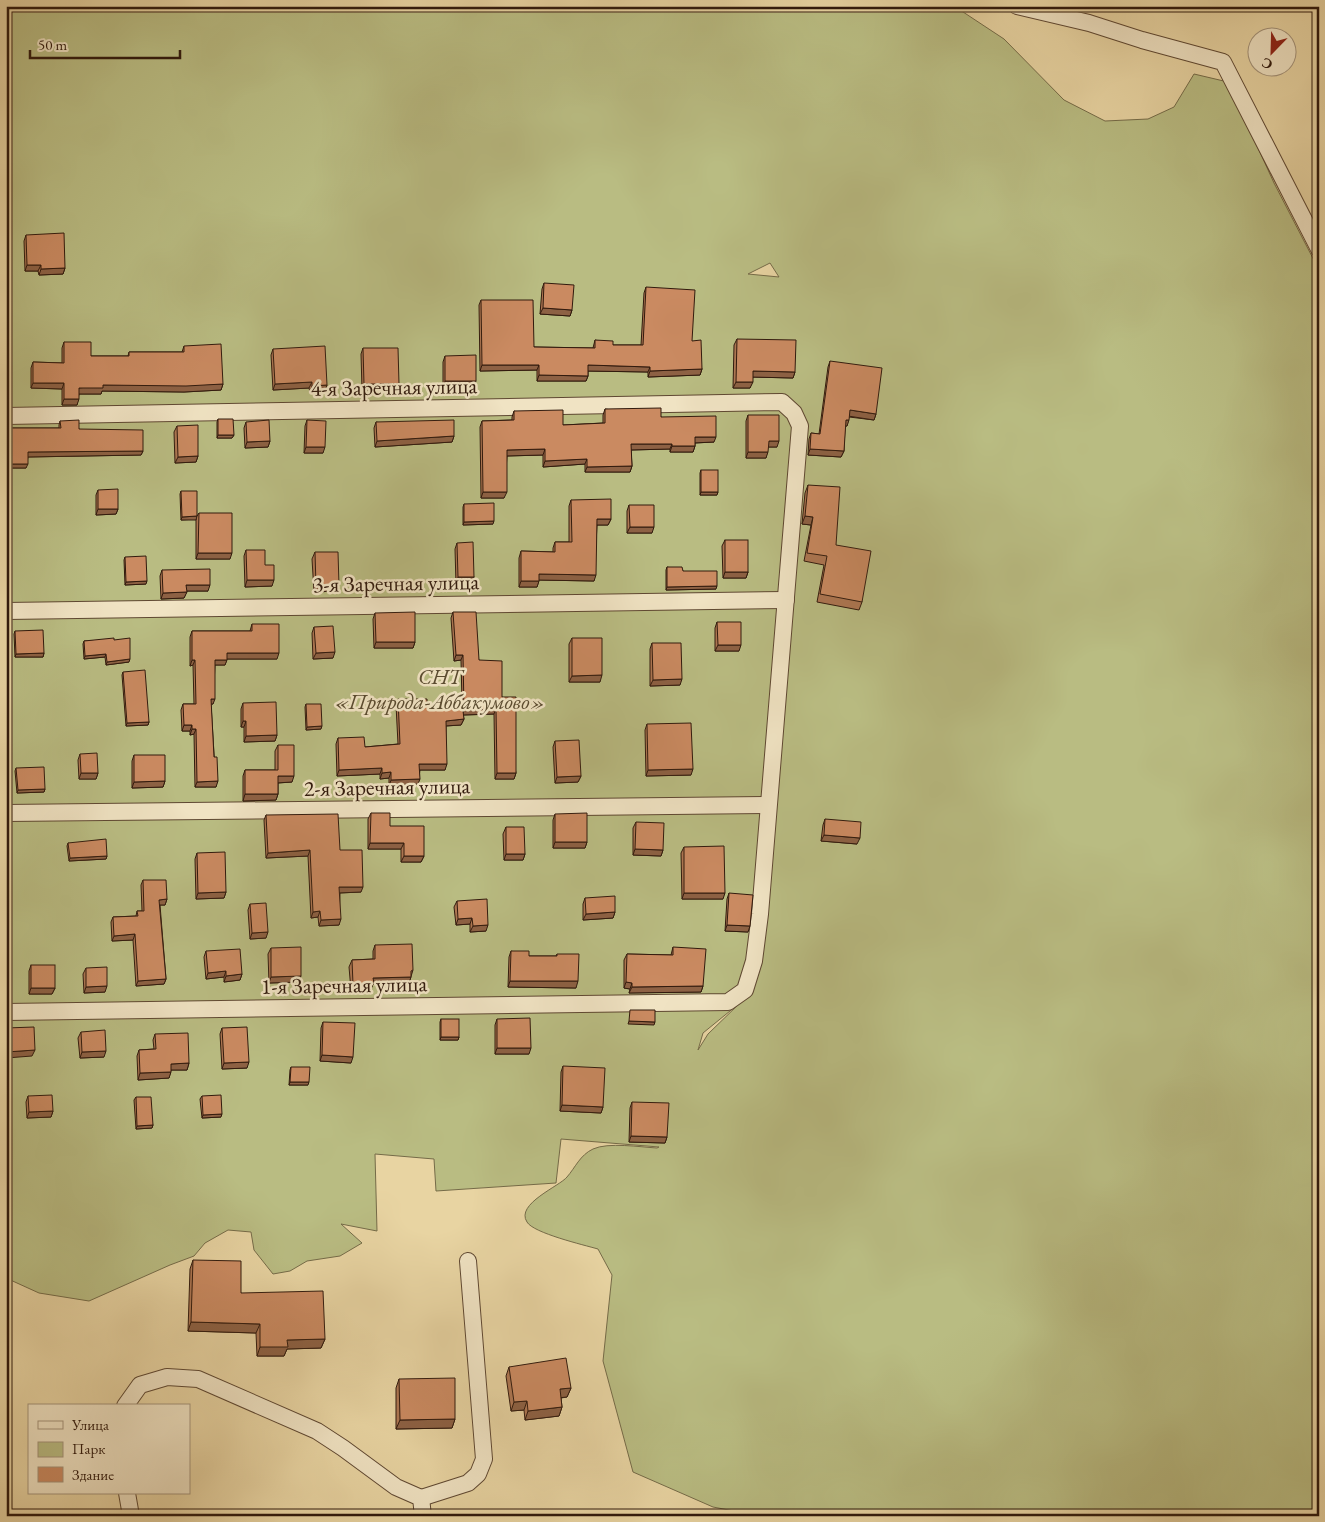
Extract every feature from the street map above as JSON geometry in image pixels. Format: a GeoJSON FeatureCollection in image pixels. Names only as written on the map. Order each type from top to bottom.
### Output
{"type":"FeatureCollection","features":[{"type":"Feature","properties":{"kind":"street"},"geometry":{"type":"LineString","coordinates":[[1017,6],[1089,23],[1142,40],[1223,62],[1319,249]]}},
{"type":"Feature","properties":{"kind":"street","name":"4-я Заречная улица"},"geometry":{"type":"LineString","coordinates":[[6,416],[782,402]]}},
{"type":"Feature","properties":{"kind":"street","name":"1-я Заречная улица"},"geometry":{"type":"LineString","coordinates":[[6,1012],[728,1002],[745,990],[755,952],[760,914],[800,426],[794,413],[782,402]]}},
{"type":"Feature","properties":{"kind":"street","name":"3-я Заречная улица"},"geometry":{"type":"LineString","coordinates":[[6,611],[786,600]]}},
{"type":"Feature","properties":{"kind":"street","name":"2-я Заречная улица"},"geometry":{"type":"LineString","coordinates":[[6,813],[768,805]]}},
{"type":"Feature","properties":{"kind":"street"},"geometry":{"type":"LineString","coordinates":[[126,1404],[140,1385],[167,1377],[198,1379],[317,1431],[396,1487],[421,1498],[468,1482],[478,1474],[484,1458],[468,1261]]}},
{"type":"Feature","properties":{"kind":"street"},"geometry":{"type":"LineString","coordinates":[[127,1494],[131,1516]]}},
{"type":"Feature","properties":{"kind":"street"},"geometry":{"type":"LineString","coordinates":[[421,1498],[423,1516]]}},
{"type":"Feature","properties":{"kind":"green space","name":"СНТ «Природа-Аббакумово»"},"geometry":{"type":"Polygon","coordinates":[[[6,6],[954,6],[1004,39],[1064,100],[1105,121],[1148,119],[1174,107],[1194,74],[1228,82],[1274,183],[1319,270],[1319,1516],[760,1516],[713,1507],[633,1472],[603,1361],[612,1275],[598,1249],[539,1230],[527,1222],[525,1215],[533,1202],[563,1181],[581,1158],[593,1149],[615,1145],[659,1147],[561,1139],[556,1183],[436,1191],[434,1159],[375,1154],[377,1231],[341,1224],[362,1243],[340,1256],[307,1261],[290,1271],[273,1274],[254,1250],[251,1232],[228,1230],[205,1243],[194,1256],[89,1301],[39,1293],[6,1278],[6,6]],[[770,263],[748,274],[779,277],[770,263]],[[741,1002],[703,1033],[698,1050],[708,1034],[741,1002]]]}},
{"type":"Feature","properties":{"kind":"building"},"geometry":{"type":"Polygon","coordinates":[[[64,233],[65,268],[41,269],[41,265],[27,265],[26,235],[64,233]]]}},
{"type":"Feature","properties":{"kind":"building"},"geometry":{"type":"Polygon","coordinates":[[[6,281],[8,281],[8,313],[6,313],[6,281]]]}},
{"type":"Feature","properties":{"kind":"building"},"geometry":{"type":"Polygon","coordinates":[[[544,283],[574,285],[572,310],[543,308],[544,283]]]}},
{"type":"Feature","properties":{"kind":"building"},"geometry":{"type":"Polygon","coordinates":[[[646,287],[695,290],[692,341],[701,340],[702,369],[650,371],[650,367],[588,365],[588,376],[539,375],[539,365],[482,365],[481,300],[533,300],[534,347],[595,348],[595,340],[613,341],[613,345],[643,345],[646,287]]]}},
{"type":"Feature","properties":{"kind":"building"},"geometry":{"type":"Polygon","coordinates":[[[737,339],[796,340],[795,372],[753,371],[753,382],[736,382],[737,339]]]}},
{"type":"Feature","properties":{"kind":"building"},"geometry":{"type":"Polygon","coordinates":[[[64,342],[91,342],[91,356],[129,356],[129,352],[184,352],[184,346],[221,344],[223,384],[186,386],[103,385],[103,388],[79,388],[79,399],[64,399],[64,383],[33,383],[33,362],[64,363],[64,342]]]}},
{"type":"Feature","properties":{"kind":"building"},"geometry":{"type":"Polygon","coordinates":[[[325,346],[327,385],[312,386],[312,382],[275,384],[273,349],[325,346]]]}},
{"type":"Feature","properties":{"kind":"building"},"geometry":{"type":"Polygon","coordinates":[[[363,348],[398,348],[399,384],[364,384],[363,348]]]}},
{"type":"Feature","properties":{"kind":"building"},"geometry":{"type":"Polygon","coordinates":[[[476,355],[476,381],[445,381],[445,356],[476,355]]]}},
{"type":"Feature","properties":{"kind":"building"},"geometry":{"type":"Polygon","coordinates":[[[830,361],[882,368],[876,414],[850,410],[849,420],[846,420],[844,451],[810,449],[811,433],[820,434],[830,361]]]}},
{"type":"Feature","properties":{"kind":"building"},"geometry":{"type":"Polygon","coordinates":[[[661,408],[661,417],[716,416],[716,437],[695,437],[695,446],[631,444],[632,466],[587,467],[587,459],[545,461],[545,449],[507,450],[507,492],[483,492],[482,421],[514,420],[514,411],[563,410],[563,425],[605,423],[605,409],[661,408]]]}},
{"type":"Feature","properties":{"kind":"building"},"geometry":{"type":"Polygon","coordinates":[[[748,415],[779,415],[779,441],[769,441],[768,452],[748,452],[748,415]]]}},
{"type":"Feature","properties":{"kind":"building"},"geometry":{"type":"Polygon","coordinates":[[[218,419],[233,419],[234,435],[218,435],[218,419]]]}},
{"type":"Feature","properties":{"kind":"building"},"geometry":{"type":"Polygon","coordinates":[[[79,420],[79,429],[143,430],[143,451],[28,452],[28,464],[8,464],[8,428],[61,428],[60,421],[79,420]]]}},
{"type":"Feature","properties":{"kind":"building"},"geometry":{"type":"Polygon","coordinates":[[[269,420],[270,441],[247,442],[246,422],[269,420]]]}},
{"type":"Feature","properties":{"kind":"building"},"geometry":{"type":"Polygon","coordinates":[[[307,420],[326,421],[325,447],[306,447],[307,420]]]}},
{"type":"Feature","properties":{"kind":"building"},"geometry":{"type":"Polygon","coordinates":[[[454,420],[454,436],[377,441],[376,422],[454,420]]]}},
{"type":"Feature","properties":{"kind":"building"},"geometry":{"type":"Polygon","coordinates":[[[198,425],[198,456],[178,457],[177,426],[198,425]]]}},
{"type":"Feature","properties":{"kind":"building"},"geometry":{"type":"Polygon","coordinates":[[[701,470],[718,470],[718,492],[701,492],[701,470]]]}},
{"type":"Feature","properties":{"kind":"building"},"geometry":{"type":"Polygon","coordinates":[[[808,485],[840,487],[836,545],[871,551],[862,602],[820,594],[827,556],[807,553],[813,517],[805,516],[808,485]]]}},
{"type":"Feature","properties":{"kind":"building"},"geometry":{"type":"Polygon","coordinates":[[[118,489],[118,509],[98,509],[98,490],[118,489]]]}},
{"type":"Feature","properties":{"kind":"building"},"geometry":{"type":"Polygon","coordinates":[[[181,491],[197,491],[197,516],[182,517],[181,491]]]}},
{"type":"Feature","properties":{"kind":"building"},"geometry":{"type":"Polygon","coordinates":[[[611,499],[611,519],[597,519],[596,575],[539,574],[539,581],[521,581],[521,551],[555,552],[555,542],[572,542],[571,500],[611,499]]]}},
{"type":"Feature","properties":{"kind":"building"},"geometry":{"type":"Polygon","coordinates":[[[494,503],[494,521],[464,522],[464,504],[494,503]]]}},
{"type":"Feature","properties":{"kind":"building"},"geometry":{"type":"Polygon","coordinates":[[[629,505],[654,505],[654,527],[630,527],[629,505]]]}},
{"type":"Feature","properties":{"kind":"building"},"geometry":{"type":"Polygon","coordinates":[[[199,513],[232,513],[232,553],[198,553],[199,513]]]}},
{"type":"Feature","properties":{"kind":"building"},"geometry":{"type":"Polygon","coordinates":[[[725,540],[748,540],[748,572],[725,572],[725,540]]]}},
{"type":"Feature","properties":{"kind":"building"},"geometry":{"type":"Polygon","coordinates":[[[473,542],[474,577],[458,577],[457,543],[473,542]]]}},
{"type":"Feature","properties":{"kind":"building"},"geometry":{"type":"Polygon","coordinates":[[[246,550],[265,550],[265,565],[274,565],[274,580],[247,580],[246,550]]]}},
{"type":"Feature","properties":{"kind":"building"},"geometry":{"type":"Polygon","coordinates":[[[315,552],[338,552],[339,585],[316,586],[315,552]]]}},
{"type":"Feature","properties":{"kind":"building"},"geometry":{"type":"Polygon","coordinates":[[[146,556],[147,581],[126,582],[125,557],[146,556]]]}},
{"type":"Feature","properties":{"kind":"building"},"geometry":{"type":"Polygon","coordinates":[[[667,567],[682,567],[683,571],[717,571],[717,586],[667,587],[667,567]]]}},
{"type":"Feature","properties":{"kind":"building"},"geometry":{"type":"Polygon","coordinates":[[[210,569],[210,585],[186,585],[187,592],[163,593],[162,570],[210,569]]]}},
{"type":"Feature","properties":{"kind":"building"},"geometry":{"type":"Polygon","coordinates":[[[415,612],[415,642],[376,642],[375,613],[415,612]]]}},
{"type":"Feature","properties":{"kind":"building"},"geometry":{"type":"Polygon","coordinates":[[[453,612],[476,612],[479,660],[502,661],[502,697],[516,697],[516,773],[497,773],[496,709],[464,710],[463,655],[456,655],[453,612]]]}},
{"type":"Feature","properties":{"kind":"building"},"geometry":{"type":"Polygon","coordinates":[[[717,622],[741,622],[741,645],[718,645],[717,622]]]}},
{"type":"Feature","properties":{"kind":"building"},"geometry":{"type":"Polygon","coordinates":[[[252,624],[279,624],[279,653],[227,653],[227,660],[215,660],[215,699],[211,699],[214,757],[217,757],[218,781],[197,782],[196,729],[192,729],[192,725],[184,725],[183,704],[196,704],[195,660],[192,660],[192,631],[252,631],[252,624]]]}},
{"type":"Feature","properties":{"kind":"building"},"geometry":{"type":"Polygon","coordinates":[[[333,626],[335,652],[316,653],[314,627],[333,626]]]}},
{"type":"Feature","properties":{"kind":"building"},"geometry":{"type":"Polygon","coordinates":[[[43,630],[44,653],[16,654],[15,631],[43,630]]]}},
{"type":"Feature","properties":{"kind":"building"},"geometry":{"type":"Polygon","coordinates":[[[114,638],[114,640],[130,638],[130,659],[107,662],[106,654],[85,656],[84,641],[114,638]]]}},
{"type":"Feature","properties":{"kind":"building"},"geometry":{"type":"Polygon","coordinates":[[[572,638],[602,638],[602,675],[572,676],[572,638]]]}},
{"type":"Feature","properties":{"kind":"building"},"geometry":{"type":"Polygon","coordinates":[[[652,643],[681,643],[682,679],[653,680],[652,643]]]}},
{"type":"Feature","properties":{"kind":"building"},"geometry":{"type":"Polygon","coordinates":[[[145,670],[149,722],[127,723],[123,672],[145,670]]]}},
{"type":"Feature","properties":{"kind":"building"},"geometry":{"type":"Polygon","coordinates":[[[398,699],[427,699],[427,707],[462,703],[464,719],[446,721],[447,764],[419,764],[420,779],[391,780],[391,772],[382,773],[382,768],[339,770],[338,738],[364,737],[365,747],[400,744],[398,699]]]}},
{"type":"Feature","properties":{"kind":"building"},"geometry":{"type":"Polygon","coordinates":[[[276,702],[277,735],[246,736],[246,721],[243,721],[243,703],[276,702]]]}},
{"type":"Feature","properties":{"kind":"building"},"geometry":{"type":"Polygon","coordinates":[[[306,704],[321,704],[322,726],[307,727],[306,704]]]}},
{"type":"Feature","properties":{"kind":"building"},"geometry":{"type":"Polygon","coordinates":[[[691,723],[693,769],[648,770],[647,724],[691,723]]]}},
{"type":"Feature","properties":{"kind":"building"},"geometry":{"type":"Polygon","coordinates":[[[579,740],[581,776],[557,777],[555,741],[579,740]]]}},
{"type":"Feature","properties":{"kind":"building"},"geometry":{"type":"Polygon","coordinates":[[[278,745],[294,745],[294,776],[278,776],[278,794],[245,794],[245,770],[278,770],[278,745]]]}},
{"type":"Feature","properties":{"kind":"building"},"geometry":{"type":"Polygon","coordinates":[[[97,753],[98,773],[81,773],[80,754],[97,753]]]}},
{"type":"Feature","properties":{"kind":"building"},"geometry":{"type":"Polygon","coordinates":[[[134,755],[165,755],[165,781],[134,782],[134,755]]]}},
{"type":"Feature","properties":{"kind":"building"},"geometry":{"type":"Polygon","coordinates":[[[44,767],[45,789],[18,790],[16,768],[44,767]]]}},
{"type":"Feature","properties":{"kind":"building"},"geometry":{"type":"Polygon","coordinates":[[[371,813],[390,813],[390,826],[424,826],[424,856],[404,856],[404,843],[370,843],[371,813]]]}},
{"type":"Feature","properties":{"kind":"building"},"geometry":{"type":"Polygon","coordinates":[[[587,813],[587,842],[555,842],[555,814],[587,813]]]}},
{"type":"Feature","properties":{"kind":"building"},"geometry":{"type":"Polygon","coordinates":[[[338,814],[340,850],[362,850],[363,887],[339,887],[341,919],[321,920],[320,911],[313,912],[310,850],[268,853],[266,815],[338,814]]]}},
{"type":"Feature","properties":{"kind":"building"},"geometry":{"type":"Polygon","coordinates":[[[825,819],[861,822],[860,838],[824,835],[825,819]]]}},
{"type":"Feature","properties":{"kind":"building"},"geometry":{"type":"Polygon","coordinates":[[[636,822],[664,823],[663,850],[635,849],[636,822]]]}},
{"type":"Feature","properties":{"kind":"building"},"geometry":{"type":"Polygon","coordinates":[[[506,827],[524,827],[525,854],[506,854],[506,827]]]}},
{"type":"Feature","properties":{"kind":"building"},"geometry":{"type":"Polygon","coordinates":[[[106,839],[107,856],[70,858],[68,843],[106,839]]]}},
{"type":"Feature","properties":{"kind":"building"},"geometry":{"type":"Polygon","coordinates":[[[724,846],[725,893],[684,893],[684,847],[724,846]]]}},
{"type":"Feature","properties":{"kind":"building"},"geometry":{"type":"Polygon","coordinates":[[[225,852],[226,892],[198,893],[197,853],[225,852]]]}},
{"type":"Feature","properties":{"kind":"building"},"geometry":{"type":"Polygon","coordinates":[[[143,880],[166,880],[167,899],[159,900],[166,979],[138,981],[135,934],[114,936],[113,917],[138,916],[137,911],[144,911],[143,880]]]}},
{"type":"Feature","properties":{"kind":"building"},"geometry":{"type":"Polygon","coordinates":[[[729,893],[753,895],[750,926],[727,925],[729,893]]]}},
{"type":"Feature","properties":{"kind":"building"},"geometry":{"type":"Polygon","coordinates":[[[615,896],[615,912],[586,914],[585,898],[615,896]]]}},
{"type":"Feature","properties":{"kind":"building"},"geometry":{"type":"Polygon","coordinates":[[[487,899],[488,925],[473,926],[472,918],[458,919],[457,901],[487,899]]]}},
{"type":"Feature","properties":{"kind":"building"},"geometry":{"type":"Polygon","coordinates":[[[266,903],[268,932],[252,933],[250,904],[266,903]]]}},
{"type":"Feature","properties":{"kind":"building"},"geometry":{"type":"Polygon","coordinates":[[[412,944],[413,970],[411,971],[411,977],[373,978],[374,983],[353,984],[352,960],[375,959],[375,945],[412,944]]]}},
{"type":"Feature","properties":{"kind":"building"},"geometry":{"type":"Polygon","coordinates":[[[301,947],[301,976],[271,977],[271,948],[301,947]]]}},
{"type":"Feature","properties":{"kind":"building"},"geometry":{"type":"Polygon","coordinates":[[[673,947],[706,949],[703,986],[632,987],[632,983],[626,982],[627,954],[673,955],[673,947]]]}},
{"type":"Feature","properties":{"kind":"building"},"geometry":{"type":"Polygon","coordinates":[[[240,949],[242,974],[226,976],[226,971],[208,973],[206,951],[240,949]]]}},
{"type":"Feature","properties":{"kind":"building"},"geometry":{"type":"Polygon","coordinates":[[[511,951],[529,951],[529,956],[579,954],[578,981],[510,981],[511,951]]]}},
{"type":"Feature","properties":{"kind":"building"},"geometry":{"type":"Polygon","coordinates":[[[31,965],[55,965],[55,988],[31,988],[31,965]]]}},
{"type":"Feature","properties":{"kind":"building"},"geometry":{"type":"Polygon","coordinates":[[[107,967],[107,986],[86,987],[86,968],[107,967]]]}},
{"type":"Feature","properties":{"kind":"building"},"geometry":{"type":"Polygon","coordinates":[[[630,1010],[655,1010],[655,1022],[629,1021],[630,1010]]]}},
{"type":"Feature","properties":{"kind":"building"},"geometry":{"type":"Polygon","coordinates":[[[530,1018],[531,1048],[497,1048],[497,1019],[530,1018]]]}},
{"type":"Feature","properties":{"kind":"building"},"geometry":{"type":"Polygon","coordinates":[[[441,1019],[459,1019],[459,1037],[441,1037],[441,1019]]]}},
{"type":"Feature","properties":{"kind":"building"},"geometry":{"type":"Polygon","coordinates":[[[323,1022],[355,1023],[353,1057],[322,1055],[323,1022]]]}},
{"type":"Feature","properties":{"kind":"building"},"geometry":{"type":"Polygon","coordinates":[[[34,1027],[35,1050],[6,1052],[6,1028],[34,1027]]]}},
{"type":"Feature","properties":{"kind":"building"},"geometry":{"type":"Polygon","coordinates":[[[247,1027],[249,1062],[224,1063],[222,1028],[247,1027]]]}},
{"type":"Feature","properties":{"kind":"building"},"geometry":{"type":"Polygon","coordinates":[[[105,1030],[106,1051],[82,1052],[81,1032],[105,1030]]]}},
{"type":"Feature","properties":{"kind":"building"},"geometry":{"type":"Polygon","coordinates":[[[188,1033],[189,1063],[171,1064],[171,1072],[140,1073],[139,1050],[156,1049],[155,1034],[188,1033]]]}},
{"type":"Feature","properties":{"kind":"building"},"geometry":{"type":"Polygon","coordinates":[[[563,1066],[605,1068],[603,1107],[562,1105],[563,1066]]]}},
{"type":"Feature","properties":{"kind":"building"},"geometry":{"type":"Polygon","coordinates":[[[291,1067],[310,1067],[309,1082],[290,1082],[291,1067]]]}},
{"type":"Feature","properties":{"kind":"building"},"geometry":{"type":"Polygon","coordinates":[[[52,1095],[53,1111],[29,1112],[28,1096],[52,1095]]]}},
{"type":"Feature","properties":{"kind":"building"},"geometry":{"type":"Polygon","coordinates":[[[221,1095],[222,1114],[203,1115],[202,1096],[221,1095]]]}},
{"type":"Feature","properties":{"kind":"building"},"geometry":{"type":"Polygon","coordinates":[[[136,1097],[151,1097],[153,1125],[137,1126],[136,1097]]]}},
{"type":"Feature","properties":{"kind":"building"},"geometry":{"type":"Polygon","coordinates":[[[632,1102],[669,1103],[667,1137],[631,1136],[632,1102]]]}},
{"type":"Feature","properties":{"kind":"building"},"geometry":{"type":"Polygon","coordinates":[[[193,1260],[241,1261],[241,1293],[323,1291],[325,1339],[287,1340],[288,1347],[260,1347],[260,1324],[191,1322],[193,1260]]]}},
{"type":"Feature","properties":{"kind":"building"},"geometry":{"type":"Polygon","coordinates":[[[566,1358],[571,1388],[560,1389],[562,1407],[528,1411],[527,1401],[514,1402],[509,1367],[566,1358]]]}},
{"type":"Feature","properties":{"kind":"building"},"geometry":{"type":"Polygon","coordinates":[[[455,1378],[455,1419],[400,1420],[399,1379],[455,1378]]]}}]}
